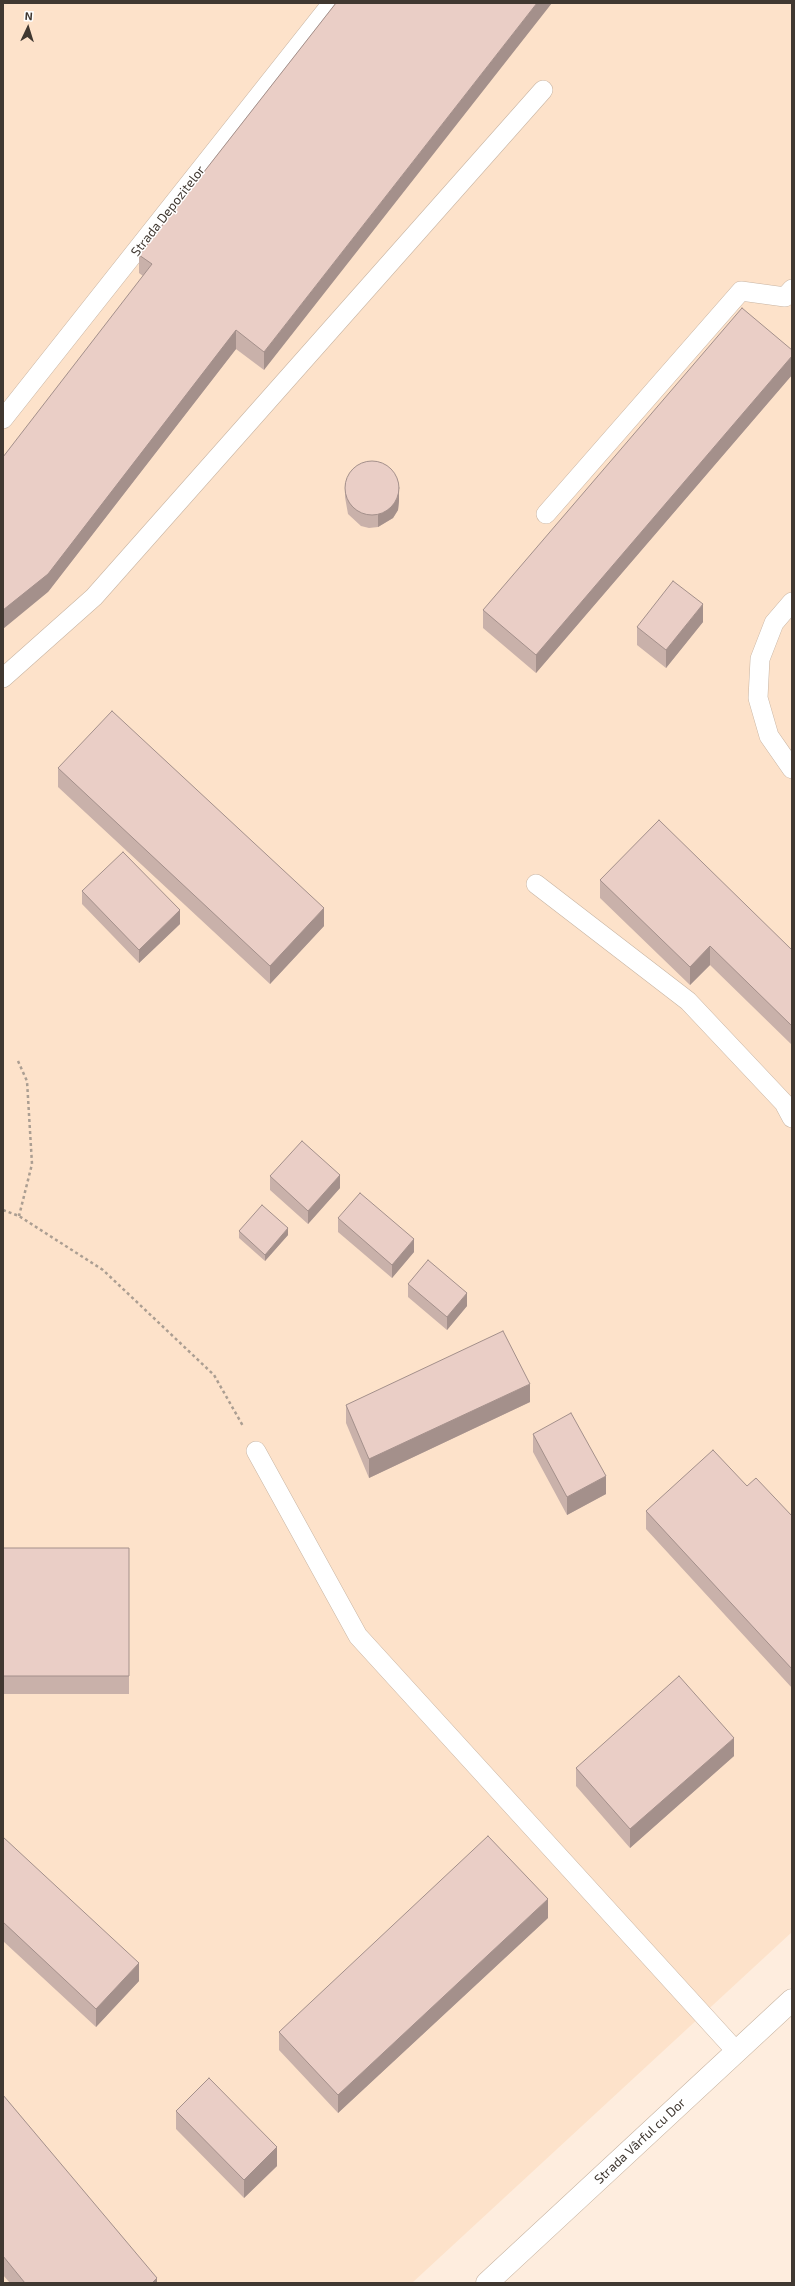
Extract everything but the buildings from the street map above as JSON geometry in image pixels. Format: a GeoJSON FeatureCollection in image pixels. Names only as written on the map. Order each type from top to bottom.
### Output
{"type":"FeatureCollection","features":[{"type":"Feature","properties":{"kind":"street","name":"Strada Vârful cu Dor"},"geometry":{"type":"LineString","coordinates":[[487,2283],[792,2000]]}},
{"type":"Feature","properties":{"kind":"lane","name":"Strada Depozitelor"},"geometry":{"type":"LineString","coordinates":[[3,419],[332,3]]}},
{"type":"Feature","properties":{"kind":"lane"},"geometry":{"type":"LineString","coordinates":[[3,678],[94,597],[543,90]]}},
{"type":"Feature","properties":{"kind":"lane"},"geometry":{"type":"LineString","coordinates":[[546,514],[741,291],[785,297],[792,289]]}},
{"type":"Feature","properties":{"kind":"lane"},"geometry":{"type":"LineString","coordinates":[[792,602],[774,623],[760,659],[758,698],[769,736],[792,769]]}},
{"type":"Feature","properties":{"kind":"lane"},"geometry":{"type":"LineString","coordinates":[[536,884],[688,1001],[784,1103],[792,1118]]}},
{"type":"Feature","properties":{"kind":"lane"},"geometry":{"type":"LineString","coordinates":[[256,1451],[358,1636],[736,2052]]}},
{"type":"Feature","properties":{"kind":"path"},"geometry":{"type":"LineString","coordinates":[[18,1061],[27,1081],[32,1164],[19,1216]]}},
{"type":"Feature","properties":{"kind":"path"},"geometry":{"type":"LineString","coordinates":[[3,1210],[19,1216],[103,1270],[214,1375],[256,1451]]}},
{"type":"Feature","properties":{"kind":"shaded area"},"geometry":{"type":"Polygon","coordinates":[[[3,3],[792,3],[792,1932],[412,2283],[3,2283],[3,3]]]}}]}
